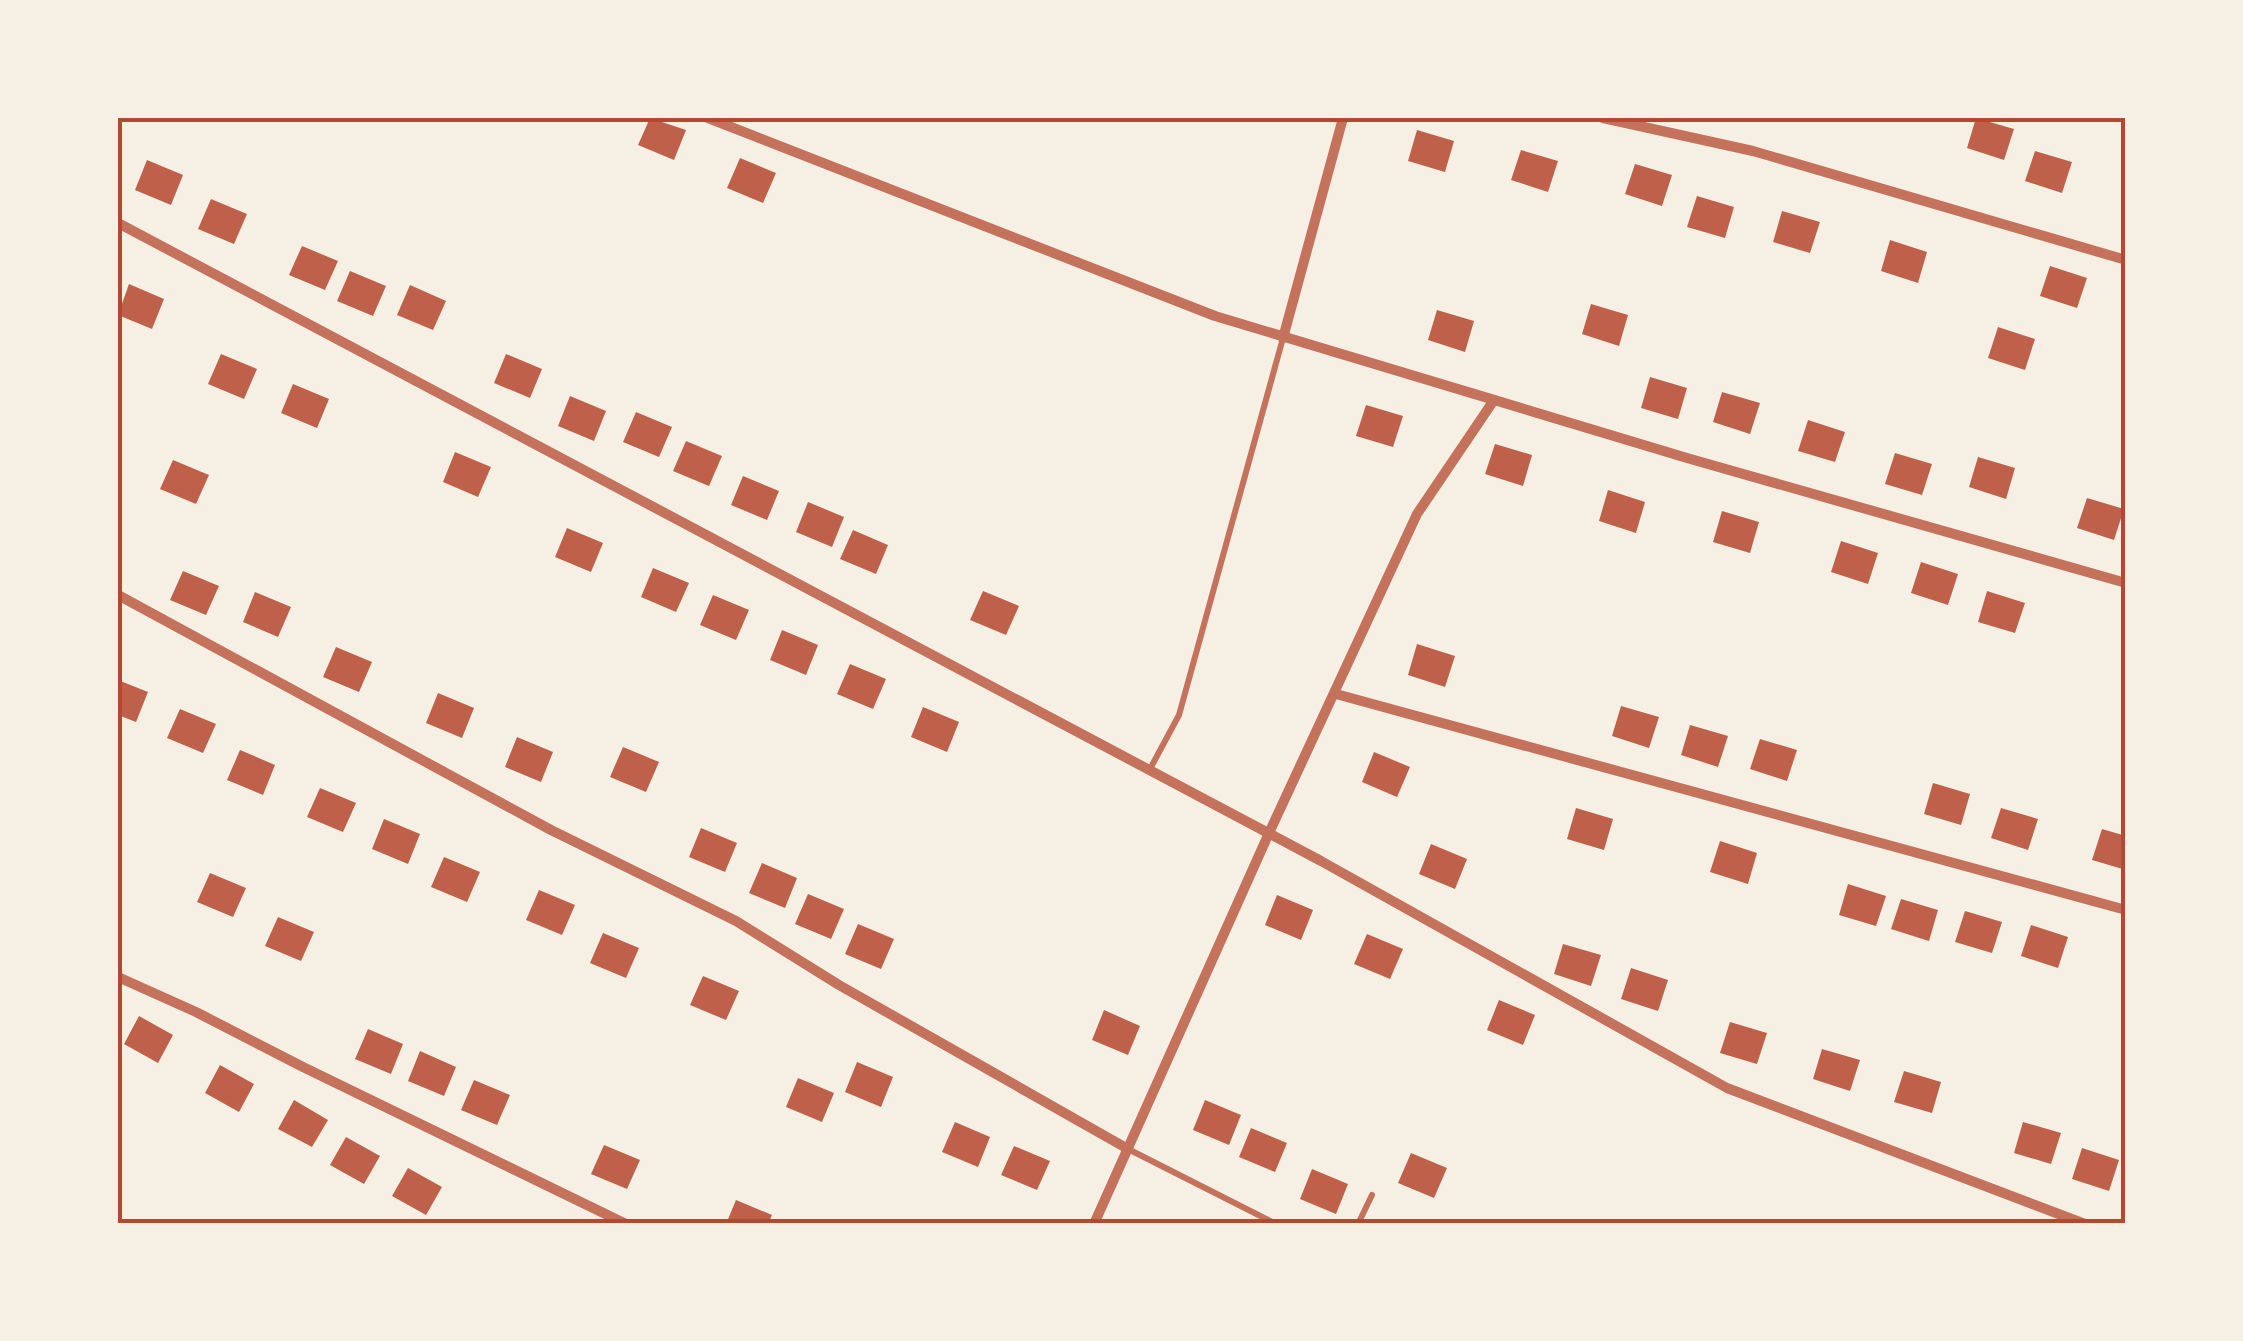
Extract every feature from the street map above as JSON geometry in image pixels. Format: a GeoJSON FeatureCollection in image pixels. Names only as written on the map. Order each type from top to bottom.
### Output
{"type":"FeatureCollection","features":[{"type":"Feature","properties":{"kind":"street"},"geometry":{"type":"LineString","coordinates":[[708,118],[1215,316],[2126,583]]}},
{"type":"Feature","properties":{"kind":"street"},"geometry":{"type":"LineString","coordinates":[[1283,338],[1343,118]]}},
{"type":"Feature","properties":{"kind":"street"},"geometry":{"type":"LineString","coordinates":[[1603,118],[1753,151],[2126,260]]}},
{"type":"Feature","properties":{"kind":"street"},"geometry":{"type":"LineString","coordinates":[[118,223],[1150,769],[1727,1088],[2085,1224]]}},
{"type":"Feature","properties":{"kind":"street"},"geometry":{"type":"LineString","coordinates":[[1094,1224],[1417,514],[1494,400]]}},
{"type":"Feature","properties":{"kind":"street"},"geometry":{"type":"LineString","coordinates":[[118,594],[551,830],[736,921],[839,985],[1128,1149]]}},
{"type":"Feature","properties":{"kind":"street"},"geometry":{"type":"LineString","coordinates":[[1336,694],[2126,910]]}},
{"type":"Feature","properties":{"kind":"street"},"geometry":{"type":"LineString","coordinates":[[118,977],[626,1224]]}},
{"type":"Feature","properties":{"kind":"lane"},"geometry":{"type":"LineString","coordinates":[[1150,769],[1179,715],[1283,338]]}},
{"type":"Feature","properties":{"kind":"lane"},"geometry":{"type":"LineString","coordinates":[[1128,1149],[1276,1224]]}},
{"type":"Feature","properties":{"kind":"lane"},"geometry":{"type":"LineString","coordinates":[[1358,1224],[1372,1195]]}},
{"type":"Feature","properties":{"kind":"building"},"geometry":{"type":"Polygon","coordinates":[[[650,118],[686,130],[674,160],[638,145],[650,118]]]}},
{"type":"Feature","properties":{"kind":"building"},"geometry":{"type":"Polygon","coordinates":[[[1976,118],[2014,129],[2004,160],[1967,148],[1976,118]]]}},
{"type":"Feature","properties":{"kind":"building"},"geometry":{"type":"Polygon","coordinates":[[[1417,130],[1454,141],[1445,172],[1408,161],[1417,130]]]}},
{"type":"Feature","properties":{"kind":"building"},"geometry":{"type":"Polygon","coordinates":[[[1521,150],[1558,161],[1548,192],[1511,180],[1521,150]]]}},
{"type":"Feature","properties":{"kind":"building"},"geometry":{"type":"Polygon","coordinates":[[[2035,151],[2072,162],[2062,193],[2025,181],[2035,151]]]}},
{"type":"Feature","properties":{"kind":"building"},"geometry":{"type":"Polygon","coordinates":[[[740,158],[776,173],[763,203],[727,188],[740,158]]]}},
{"type":"Feature","properties":{"kind":"building"},"geometry":{"type":"Polygon","coordinates":[[[147,160],[183,175],[171,205],[135,190],[147,160]]]}},
{"type":"Feature","properties":{"kind":"building"},"geometry":{"type":"Polygon","coordinates":[[[1635,164],[1672,175],[1662,206],[1625,194],[1635,164]]]}},
{"type":"Feature","properties":{"kind":"building"},"geometry":{"type":"Polygon","coordinates":[[[1697,196],[1734,207],[1725,238],[1687,227],[1697,196]]]}},
{"type":"Feature","properties":{"kind":"building"},"geometry":{"type":"Polygon","coordinates":[[[211,199],[247,214],[234,244],[198,229],[211,199]]]}},
{"type":"Feature","properties":{"kind":"building"},"geometry":{"type":"Polygon","coordinates":[[[1782,211],[1820,222],[1810,253],[1773,242],[1782,211]]]}},
{"type":"Feature","properties":{"kind":"building"},"geometry":{"type":"Polygon","coordinates":[[[1890,240],[1927,252],[1918,283],[1881,271],[1890,240]]]}},
{"type":"Feature","properties":{"kind":"building"},"geometry":{"type":"Polygon","coordinates":[[[302,246],[338,261],[325,290],[289,275],[302,246]]]}},
{"type":"Feature","properties":{"kind":"building"},"geometry":{"type":"Polygon","coordinates":[[[2050,266],[2087,278],[2077,308],[2040,296],[2050,266]]]}},
{"type":"Feature","properties":{"kind":"building"},"geometry":{"type":"Polygon","coordinates":[[[350,271],[386,286],[373,316],[337,301],[350,271]]]}},
{"type":"Feature","properties":{"kind":"building"},"geometry":{"type":"Polygon","coordinates":[[[129,284],[164,299],[152,329],[118,315],[129,284]]]}},
{"type":"Feature","properties":{"kind":"building"},"geometry":{"type":"Polygon","coordinates":[[[410,285],[446,301],[433,330],[397,315],[410,285]]]}},
{"type":"Feature","properties":{"kind":"building"},"geometry":{"type":"Polygon","coordinates":[[[1591,304],[1628,315],[1619,346],[1582,334],[1591,304]]]}},
{"type":"Feature","properties":{"kind":"building"},"geometry":{"type":"Polygon","coordinates":[[[1437,310],[1474,321],[1465,352],[1428,340],[1437,310]]]}},
{"type":"Feature","properties":{"kind":"building"},"geometry":{"type":"Polygon","coordinates":[[[1998,327],[2035,339],[2025,370],[1988,358],[1998,327]]]}},
{"type":"Feature","properties":{"kind":"building"},"geometry":{"type":"Polygon","coordinates":[[[221,354],[257,369],[244,399],[208,384],[221,354]]]}},
{"type":"Feature","properties":{"kind":"building"},"geometry":{"type":"Polygon","coordinates":[[[506,354],[542,369],[530,398],[494,383],[506,354]]]}},
{"type":"Feature","properties":{"kind":"building"},"geometry":{"type":"Polygon","coordinates":[[[1650,377],[1687,388],[1678,419],[1641,408],[1650,377]]]}},
{"type":"Feature","properties":{"kind":"building"},"geometry":{"type":"Polygon","coordinates":[[[293,384],[329,399],[317,428],[281,413],[293,384]]]}},
{"type":"Feature","properties":{"kind":"building"},"geometry":{"type":"Polygon","coordinates":[[[1722,392],[1760,403],[1750,434],[1713,422],[1722,392]]]}},
{"type":"Feature","properties":{"kind":"building"},"geometry":{"type":"Polygon","coordinates":[[[570,396],[606,411],[594,441],[558,426],[570,396]]]}},
{"type":"Feature","properties":{"kind":"building"},"geometry":{"type":"Polygon","coordinates":[[[1366,405],[1403,416],[1393,447],[1356,436],[1366,405]]]}},
{"type":"Feature","properties":{"kind":"building"},"geometry":{"type":"Polygon","coordinates":[[[636,412],[672,427],[659,457],[623,442],[636,412]]]}},
{"type":"Feature","properties":{"kind":"building"},"geometry":{"type":"Polygon","coordinates":[[[1808,420],[1845,432],[1835,462],[1798,451],[1808,420]]]}},
{"type":"Feature","properties":{"kind":"building"},"geometry":{"type":"Polygon","coordinates":[[[686,441],[722,456],[709,486],[673,471],[686,441]]]}},
{"type":"Feature","properties":{"kind":"building"},"geometry":{"type":"Polygon","coordinates":[[[1495,444],[1532,455],[1523,486],[1485,474],[1495,444]]]}},
{"type":"Feature","properties":{"kind":"building"},"geometry":{"type":"Polygon","coordinates":[[[455,452],[491,467],[478,497],[443,482],[455,452]]]}},
{"type":"Feature","properties":{"kind":"building"},"geometry":{"type":"Polygon","coordinates":[[[1895,453],[1932,464],[1922,495],[1885,484],[1895,453]]]}},
{"type":"Feature","properties":{"kind":"building"},"geometry":{"type":"Polygon","coordinates":[[[1978,457],[2015,468],[2006,499],[1969,487],[1978,457]]]}},
{"type":"Feature","properties":{"kind":"building"},"geometry":{"type":"Polygon","coordinates":[[[173,460],[209,475],[196,504],[160,489],[173,460]]]}},
{"type":"Feature","properties":{"kind":"building"},"geometry":{"type":"Polygon","coordinates":[[[743,476],[779,491],[767,520],[731,505],[743,476]]]}},
{"type":"Feature","properties":{"kind":"building"},"geometry":{"type":"Polygon","coordinates":[[[1608,490],[1645,502],[1636,533],[1599,521],[1608,490]]]}},
{"type":"Feature","properties":{"kind":"building"},"geometry":{"type":"Polygon","coordinates":[[[2087,498],[2124,509],[2114,540],[2077,528],[2087,498]]]}},
{"type":"Feature","properties":{"kind":"building"},"geometry":{"type":"Polygon","coordinates":[[[808,502],[844,517],[832,547],[796,532],[808,502]]]}},
{"type":"Feature","properties":{"kind":"building"},"geometry":{"type":"Polygon","coordinates":[[[1722,511],[1759,522],[1750,553],[1713,542],[1722,511]]]}},
{"type":"Feature","properties":{"kind":"building"},"geometry":{"type":"Polygon","coordinates":[[[567,528],[603,543],[591,572],[555,557],[567,528]]]}},
{"type":"Feature","properties":{"kind":"building"},"geometry":{"type":"Polygon","coordinates":[[[853,530],[888,545],[876,574],[840,559],[853,530]]]}},
{"type":"Feature","properties":{"kind":"building"},"geometry":{"type":"Polygon","coordinates":[[[1841,541],[1878,553],[1868,584],[1831,572],[1841,541]]]}},
{"type":"Feature","properties":{"kind":"building"},"geometry":{"type":"Polygon","coordinates":[[[1921,562],[1958,574],[1948,605],[1911,593],[1921,562]]]}},
{"type":"Feature","properties":{"kind":"building"},"geometry":{"type":"Polygon","coordinates":[[[653,568],[689,583],[676,612],[641,597],[653,568]]]}},
{"type":"Feature","properties":{"kind":"building"},"geometry":{"type":"Polygon","coordinates":[[[183,571],[219,586],[206,615],[170,600],[183,571]]]}},
{"type":"Feature","properties":{"kind":"building"},"geometry":{"type":"Polygon","coordinates":[[[983,591],[1019,606],[1006,635],[970,620],[983,591]]]}},
{"type":"Feature","properties":{"kind":"building"},"geometry":{"type":"Polygon","coordinates":[[[1987,591],[2025,603],[2015,633],[1978,622],[1987,591]]]}},
{"type":"Feature","properties":{"kind":"building"},"geometry":{"type":"Polygon","coordinates":[[[255,592],[291,607],[278,637],[243,622],[255,592]]]}},
{"type":"Feature","properties":{"kind":"building"},"geometry":{"type":"Polygon","coordinates":[[[713,595],[749,610],[736,640],[700,625],[713,595]]]}},
{"type":"Feature","properties":{"kind":"building"},"geometry":{"type":"Polygon","coordinates":[[[782,630],[818,645],[806,675],[770,660],[782,630]]]}},
{"type":"Feature","properties":{"kind":"building"},"geometry":{"type":"Polygon","coordinates":[[[1417,644],[1455,656],[1445,687],[1408,675],[1417,644]]]}},
{"type":"Feature","properties":{"kind":"building"},"geometry":{"type":"Polygon","coordinates":[[[336,647],[372,662],[359,692],[323,677],[336,647]]]}},
{"type":"Feature","properties":{"kind":"building"},"geometry":{"type":"Polygon","coordinates":[[[850,664],[886,679],[873,709],[837,694],[850,664]]]}},
{"type":"Feature","properties":{"kind":"building"},"geometry":{"type":"Polygon","coordinates":[[[118,680],[148,692],[136,722],[118,715],[118,680]]]}},
{"type":"Feature","properties":{"kind":"building"},"geometry":{"type":"Polygon","coordinates":[[[438,693],[474,708],[462,738],[426,723],[438,693]]]}},
{"type":"Feature","properties":{"kind":"building"},"geometry":{"type":"Polygon","coordinates":[[[1621,706],[1659,717],[1649,748],[1612,736],[1621,706]]]}},
{"type":"Feature","properties":{"kind":"building"},"geometry":{"type":"Polygon","coordinates":[[[923,707],[959,722],[947,752],[911,737],[923,707]]]}},
{"type":"Feature","properties":{"kind":"building"},"geometry":{"type":"Polygon","coordinates":[[[180,709],[216,724],[203,753],[167,738],[180,709]]]}},
{"type":"Feature","properties":{"kind":"building"},"geometry":{"type":"Polygon","coordinates":[[[1690,725],[1728,736],[1718,767],[1681,755],[1690,725]]]}},
{"type":"Feature","properties":{"kind":"building"},"geometry":{"type":"Polygon","coordinates":[[[517,737],[553,752],[541,782],[505,767],[517,737]]]}},
{"type":"Feature","properties":{"kind":"building"},"geometry":{"type":"Polygon","coordinates":[[[1760,739],[1797,750],[1787,781],[1750,769],[1760,739]]]}},
{"type":"Feature","properties":{"kind":"building"},"geometry":{"type":"Polygon","coordinates":[[[623,747],[659,762],[646,792],[610,777],[623,747]]]}},
{"type":"Feature","properties":{"kind":"building"},"geometry":{"type":"Polygon","coordinates":[[[240,750],[275,765],[263,795],[227,780],[240,750]]]}},
{"type":"Feature","properties":{"kind":"building"},"geometry":{"type":"Polygon","coordinates":[[[1374,752],[1410,767],[1397,797],[1362,782],[1374,752]]]}},
{"type":"Feature","properties":{"kind":"building"},"geometry":{"type":"Polygon","coordinates":[[[1933,783],[1970,794],[1961,825],[1924,814],[1933,783]]]}},
{"type":"Feature","properties":{"kind":"building"},"geometry":{"type":"Polygon","coordinates":[[[320,788],[356,803],[343,832],[307,817],[320,788]]]}},
{"type":"Feature","properties":{"kind":"building"},"geometry":{"type":"Polygon","coordinates":[[[1576,808],[1613,819],[1604,850],[1567,839],[1576,808]]]}},
{"type":"Feature","properties":{"kind":"building"},"geometry":{"type":"Polygon","coordinates":[[[2001,808],[2038,819],[2028,850],[1991,838],[2001,808]]]}},
{"type":"Feature","properties":{"kind":"building"},"geometry":{"type":"Polygon","coordinates":[[[384,819],[420,834],[408,864],[372,849],[384,819]]]}},
{"type":"Feature","properties":{"kind":"building"},"geometry":{"type":"Polygon","coordinates":[[[701,828],[737,843],[725,872],[689,857],[701,828]]]}},
{"type":"Feature","properties":{"kind":"building"},"geometry":{"type":"Polygon","coordinates":[[[2102,829],[2126,836],[2126,870],[2092,860],[2102,829]]]}},
{"type":"Feature","properties":{"kind":"building"},"geometry":{"type":"Polygon","coordinates":[[[1720,841],[1757,853],[1748,884],[1710,872],[1720,841]]]}},
{"type":"Feature","properties":{"kind":"building"},"geometry":{"type":"Polygon","coordinates":[[[1431,844],[1467,859],[1455,889],[1419,874],[1431,844]]]}},
{"type":"Feature","properties":{"kind":"building"},"geometry":{"type":"Polygon","coordinates":[[[444,857],[480,872],[467,902],[431,887],[444,857]]]}},
{"type":"Feature","properties":{"kind":"building"},"geometry":{"type":"Polygon","coordinates":[[[762,863],[797,878],[785,908],[749,893],[762,863]]]}},
{"type":"Feature","properties":{"kind":"building"},"geometry":{"type":"Polygon","coordinates":[[[210,873],[246,888],[233,917],[197,902],[210,873]]]}},
{"type":"Feature","properties":{"kind":"building"},"geometry":{"type":"Polygon","coordinates":[[[1848,884],[1886,896],[1876,926],[1839,915],[1848,884]]]}},
{"type":"Feature","properties":{"kind":"building"},"geometry":{"type":"Polygon","coordinates":[[[539,890],[575,905],[562,935],[526,920],[539,890]]]}},
{"type":"Feature","properties":{"kind":"building"},"geometry":{"type":"Polygon","coordinates":[[[808,894],[844,909],[831,939],[795,924],[808,894]]]}},
{"type":"Feature","properties":{"kind":"building"},"geometry":{"type":"Polygon","coordinates":[[[1277,895],[1313,910],[1301,940],[1265,925],[1277,895]]]}},
{"type":"Feature","properties":{"kind":"building"},"geometry":{"type":"Polygon","coordinates":[[[1901,899],[1938,910],[1929,941],[1891,929],[1901,899]]]}},
{"type":"Feature","properties":{"kind":"building"},"geometry":{"type":"Polygon","coordinates":[[[1965,911],[2002,922],[1992,953],[1955,942],[1965,911]]]}},
{"type":"Feature","properties":{"kind":"building"},"geometry":{"type":"Polygon","coordinates":[[[278,917],[314,932],[301,961],[265,946],[278,917]]]}},
{"type":"Feature","properties":{"kind":"building"},"geometry":{"type":"Polygon","coordinates":[[[858,924],[894,939],[881,969],[845,954],[858,924]]]}},
{"type":"Feature","properties":{"kind":"building"},"geometry":{"type":"Polygon","coordinates":[[[2031,925],[2068,937],[2058,968],[2021,956],[2031,925]]]}},
{"type":"Feature","properties":{"kind":"building"},"geometry":{"type":"Polygon","coordinates":[[[603,933],[639,948],[626,978],[590,963],[603,933]]]}},
{"type":"Feature","properties":{"kind":"building"},"geometry":{"type":"Polygon","coordinates":[[[1367,934],[1403,949],[1390,979],[1354,964],[1367,934]]]}},
{"type":"Feature","properties":{"kind":"building"},"geometry":{"type":"Polygon","coordinates":[[[1563,944],[1601,955],[1591,986],[1554,974],[1563,944]]]}},
{"type":"Feature","properties":{"kind":"building"},"geometry":{"type":"Polygon","coordinates":[[[1631,968],[1668,980],[1658,1011],[1621,999],[1631,968]]]}},
{"type":"Feature","properties":{"kind":"building"},"geometry":{"type":"Polygon","coordinates":[[[703,976],[739,991],[726,1020],[690,1005],[703,976]]]}},
{"type":"Feature","properties":{"kind":"building"},"geometry":{"type":"Polygon","coordinates":[[[1499,1000],[1535,1015],[1523,1045],[1487,1030],[1499,1000]]]}},
{"type":"Feature","properties":{"kind":"building"},"geometry":{"type":"Polygon","coordinates":[[[1104,1010],[1140,1026],[1128,1055],[1092,1040],[1104,1010]]]}},
{"type":"Feature","properties":{"kind":"building"},"geometry":{"type":"Polygon","coordinates":[[[139,1016],[173,1035],[158,1063],[124,1044],[139,1016]]]}},
{"type":"Feature","properties":{"kind":"building"},"geometry":{"type":"Polygon","coordinates":[[[1730,1022],[1767,1033],[1757,1064],[1720,1053],[1730,1022]]]}},
{"type":"Feature","properties":{"kind":"building"},"geometry":{"type":"Polygon","coordinates":[[[368,1029],[403,1044],[391,1074],[355,1059],[368,1029]]]}},
{"type":"Feature","properties":{"kind":"building"},"geometry":{"type":"Polygon","coordinates":[[[1822,1049],[1860,1060],[1850,1091],[1813,1079],[1822,1049]]]}},
{"type":"Feature","properties":{"kind":"building"},"geometry":{"type":"Polygon","coordinates":[[[420,1051],[456,1067],[444,1096],[408,1081],[420,1051]]]}},
{"type":"Feature","properties":{"kind":"building"},"geometry":{"type":"Polygon","coordinates":[[[857,1062],[893,1077],[881,1107],[845,1092],[857,1062]]]}},
{"type":"Feature","properties":{"kind":"building"},"geometry":{"type":"Polygon","coordinates":[[[220,1065],[254,1084],[239,1112],[205,1093],[220,1065]]]}},
{"type":"Feature","properties":{"kind":"building"},"geometry":{"type":"Polygon","coordinates":[[[1904,1071],[1941,1082],[1932,1113],[1894,1102],[1904,1071]]]}},
{"type":"Feature","properties":{"kind":"building"},"geometry":{"type":"Polygon","coordinates":[[[798,1078],[834,1093],[822,1122],[786,1107],[798,1078]]]}},
{"type":"Feature","properties":{"kind":"building"},"geometry":{"type":"Polygon","coordinates":[[[474,1080],[510,1095],[497,1125],[461,1110],[474,1080]]]}},
{"type":"Feature","properties":{"kind":"building"},"geometry":{"type":"Polygon","coordinates":[[[294,1100],[328,1120],[312,1147],[278,1129],[294,1100]]]}},
{"type":"Feature","properties":{"kind":"building"},"geometry":{"type":"Polygon","coordinates":[[[1205,1100],[1241,1115],[1229,1145],[1193,1130],[1205,1100]]]}},
{"type":"Feature","properties":{"kind":"building"},"geometry":{"type":"Polygon","coordinates":[[[955,1122],[990,1137],[978,1167],[942,1152],[955,1122]]]}},
{"type":"Feature","properties":{"kind":"building"},"geometry":{"type":"Polygon","coordinates":[[[2023,1122],[2061,1133],[2051,1164],[2014,1153],[2023,1122]]]}},
{"type":"Feature","properties":{"kind":"building"},"geometry":{"type":"Polygon","coordinates":[[[1251,1128],[1287,1143],[1275,1172],[1239,1157],[1251,1128]]]}},
{"type":"Feature","properties":{"kind":"building"},"geometry":{"type":"Polygon","coordinates":[[[346,1137],[380,1156],[364,1184],[330,1165],[346,1137]]]}},
{"type":"Feature","properties":{"kind":"building"},"geometry":{"type":"Polygon","coordinates":[[[604,1145],[640,1160],[627,1189],[591,1174],[604,1145]]]}},
{"type":"Feature","properties":{"kind":"building"},"geometry":{"type":"Polygon","coordinates":[[[1014,1146],[1050,1161],[1037,1190],[1001,1175],[1014,1146]]]}},
{"type":"Feature","properties":{"kind":"building"},"geometry":{"type":"Polygon","coordinates":[[[2082,1148],[2119,1160],[2109,1191],[2072,1179],[2082,1148]]]}},
{"type":"Feature","properties":{"kind":"building"},"geometry":{"type":"Polygon","coordinates":[[[1411,1153],[1447,1168],[1434,1198],[1398,1183],[1411,1153]]]}},
{"type":"Feature","properties":{"kind":"building"},"geometry":{"type":"Polygon","coordinates":[[[408,1168],[442,1187],[426,1215],[392,1196],[408,1168]]]}},
{"type":"Feature","properties":{"kind":"building"},"geometry":{"type":"Polygon","coordinates":[[[1312,1169],[1348,1184],[1336,1214],[1300,1199],[1312,1169]]]}},
{"type":"Feature","properties":{"kind":"building"},"geometry":{"type":"Polygon","coordinates":[[[736,1200],[772,1215],[768,1224],[726,1224],[736,1200]]]}}]}
